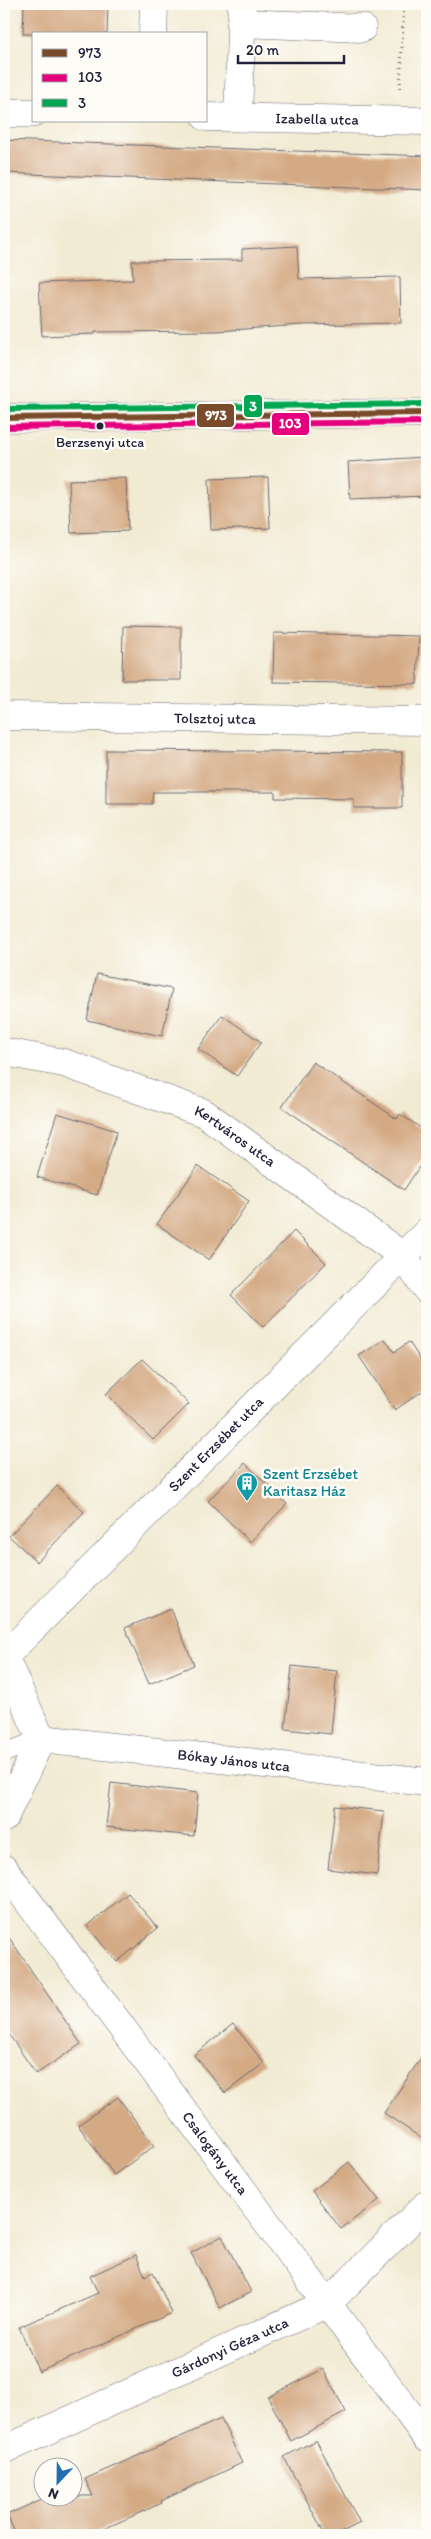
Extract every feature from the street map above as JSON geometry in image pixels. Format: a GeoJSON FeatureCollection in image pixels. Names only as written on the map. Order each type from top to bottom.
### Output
{"type":"FeatureCollection","features":[{"type":"Feature","properties":{"kind":"street"},"geometry":{"type":"LineString","coordinates":[[153,32],[154,4]]}},
{"type":"Feature","properties":{"kind":"street"},"geometry":{"type":"LineString","coordinates":[[238,118],[242,13],[362,28]]}},
{"type":"Feature","properties":{"kind":"street"},"geometry":{"type":"LineString","coordinates":[[4,113],[32,113]]}},
{"type":"Feature","properties":{"kind":"street","name":"Izabella utca"},"geometry":{"type":"LineString","coordinates":[[208,117],[427,121]]}},
{"type":"Feature","properties":{"kind":"street"},"geometry":{"type":"LineString","coordinates":[[4,418],[427,413]]}},
{"type":"Feature","properties":{"kind":"street","name":"Tolsztoj utca"},"geometry":{"type":"LineString","coordinates":[[4,716],[427,721]]}},
{"type":"Feature","properties":{"kind":"street","name":"Kertváros utca"},"geometry":{"type":"LineString","coordinates":[[4,1052],[64,1063],[204,1114],[403,1256],[427,1290]]}},
{"type":"Feature","properties":{"kind":"street","name":"Szent Erzsébet utca"},"geometry":{"type":"LineString","coordinates":[[4,1656],[427,1232]]}},
{"type":"Feature","properties":{"kind":"street"},"geometry":{"type":"LineString","coordinates":[[4,1656],[41,1739],[4,1818]]}},
{"type":"Feature","properties":{"kind":"street","name":"Bókay János utca"},"geometry":{"type":"LineString","coordinates":[[41,1739],[427,1782]]}},
{"type":"Feature","properties":{"kind":"street","name":"Csalogány utca"},"geometry":{"type":"LineString","coordinates":[[4,1869],[427,2438]]}},
{"type":"Feature","properties":{"kind":"street","name":"Gárdonyi Géza utca"},"geometry":{"type":"LineString","coordinates":[[4,2450],[328,2303],[427,2204]]}},
{"type":"Feature","properties":{"kind":"lane"},"geometry":{"type":"LineString","coordinates":[[4,1753],[41,1739]]}},
{"type":"Feature","properties":{"kind":"path"},"geometry":{"type":"LineString","coordinates":[[401,75],[404,4]]}},
{"type":"Feature","properties":{"kind":"building"},"geometry":{"type":"Polygon","coordinates":[[[24,4],[108,4],[107,32],[32,32],[32,34],[23,34],[24,4]]]}},
{"type":"Feature","properties":{"kind":"building"},"geometry":{"type":"Polygon","coordinates":[[[4,140],[427,156],[427,190],[4,173],[4,140]]]}},
{"type":"Feature","properties":{"kind":"building"},"geometry":{"type":"Polygon","coordinates":[[[297,246],[299,279],[400,277],[401,323],[301,325],[217,331],[95,332],[95,334],[42,336],[39,283],[133,280],[132,261],[242,260],[242,249],[297,246]]]}},
{"type":"Feature","properties":{"kind":"building"},"geometry":{"type":"Polygon","coordinates":[[[423,457],[425,496],[350,499],[348,462],[423,457]]]}},
{"type":"Feature","properties":{"kind":"building"},"geometry":{"type":"Polygon","coordinates":[[[268,477],[270,528],[211,530],[209,479],[268,477]]]}},
{"type":"Feature","properties":{"kind":"building"},"geometry":{"type":"Polygon","coordinates":[[[126,478],[128,531],[71,533],[69,480],[126,478]]]}},
{"type":"Feature","properties":{"kind":"building"},"geometry":{"type":"Polygon","coordinates":[[[123,626],[181,627],[181,680],[122,680],[123,626]]]}},
{"type":"Feature","properties":{"kind":"building"},"geometry":{"type":"Polygon","coordinates":[[[274,633],[419,636],[417,684],[273,682],[274,633]]]}},
{"type":"Feature","properties":{"kind":"building"},"geometry":{"type":"Polygon","coordinates":[[[106,750],[402,752],[402,808],[354,808],[354,799],[275,798],[275,792],[153,792],[152,804],[106,804],[106,750]]]}},
{"type":"Feature","properties":{"kind":"building"},"geometry":{"type":"Polygon","coordinates":[[[97,974],[172,989],[162,1036],[87,1020],[97,974]]]}},
{"type":"Feature","properties":{"kind":"building"},"geometry":{"type":"Polygon","coordinates":[[[222,1015],[261,1042],[237,1076],[198,1049],[222,1015]]]}},
{"type":"Feature","properties":{"kind":"building"},"geometry":{"type":"Polygon","coordinates":[[[313,1062],[397,1119],[400,1114],[427,1132],[427,1155],[404,1190],[282,1107],[313,1062]]]}},
{"type":"Feature","properties":{"kind":"building"},"geometry":{"type":"Polygon","coordinates":[[[57,1113],[117,1131],[97,1195],[37,1177],[57,1113]]]}},
{"type":"Feature","properties":{"kind":"building"},"geometry":{"type":"Polygon","coordinates":[[[198,1166],[249,1201],[209,1260],[157,1224],[198,1166]]]}},
{"type":"Feature","properties":{"kind":"building"},"geometry":{"type":"Polygon","coordinates":[[[294,1231],[326,1263],[263,1327],[231,1295],[294,1231]]]}},
{"type":"Feature","properties":{"kind":"building"},"geometry":{"type":"Polygon","coordinates":[[[385,1339],[394,1352],[409,1342],[427,1370],[427,1388],[395,1410],[359,1356],[385,1339]]]}},
{"type":"Feature","properties":{"kind":"building"},"geometry":{"type":"Polygon","coordinates":[[[142,1359],[189,1404],[153,1440],[106,1394],[142,1359]]]}},
{"type":"Feature","properties":{"kind":"building","name":"Szent Erzsébet Karitasz Ház"},"geometry":{"type":"Polygon","coordinates":[[[245,1463],[287,1504],[250,1542],[208,1501],[245,1463]]]}},
{"type":"Feature","properties":{"kind":"building"},"geometry":{"type":"Polygon","coordinates":[[[57,1486],[84,1512],[37,1562],[9,1536],[57,1486]]]}},
{"type":"Feature","properties":{"kind":"building"},"geometry":{"type":"Polygon","coordinates":[[[171,1609],[194,1665],[149,1684],[125,1628],[171,1609]]]}},
{"type":"Feature","properties":{"kind":"building"},"geometry":{"type":"Polygon","coordinates":[[[292,1666],[337,1671],[331,1734],[285,1729],[292,1666]]]}},
{"type":"Feature","properties":{"kind":"building"},"geometry":{"type":"Polygon","coordinates":[[[111,1783],[198,1793],[194,1836],[106,1827],[111,1783]]]}},
{"type":"Feature","properties":{"kind":"building"},"geometry":{"type":"Polygon","coordinates":[[[335,1806],[384,1811],[377,1875],[328,1869],[335,1806]]]}},
{"type":"Feature","properties":{"kind":"building"},"geometry":{"type":"Polygon","coordinates":[[[128,1893],[158,1928],[117,1962],[87,1926],[128,1893]]]}},
{"type":"Feature","properties":{"kind":"building"},"geometry":{"type":"Polygon","coordinates":[[[4,1930],[81,2044],[36,2074],[4,2027],[4,1930]]]}},
{"type":"Feature","properties":{"kind":"building"},"geometry":{"type":"Polygon","coordinates":[[[233,2024],[264,2063],[225,2093],[194,2055],[233,2024]]]}},
{"type":"Feature","properties":{"kind":"building"},"geometry":{"type":"Polygon","coordinates":[[[427,2049],[427,2142],[384,2113],[427,2049]]]}},
{"type":"Feature","properties":{"kind":"building"},"geometry":{"type":"Polygon","coordinates":[[[118,2097],[154,2146],[114,2175],[78,2125],[118,2097]]]}},
{"type":"Feature","properties":{"kind":"building"},"geometry":{"type":"Polygon","coordinates":[[[349,2162],[379,2200],[341,2229],[312,2191],[349,2162]]]}},
{"type":"Feature","properties":{"kind":"building"},"geometry":{"type":"Polygon","coordinates":[[[222,2236],[251,2292],[220,2308],[191,2253],[222,2236]]]}},
{"type":"Feature","properties":{"kind":"building"},"geometry":{"type":"Polygon","coordinates":[[[136,2255],[145,2276],[153,2272],[172,2313],[39,2372],[19,2327],[98,2293],[90,2276],[136,2255]]]}},
{"type":"Feature","properties":{"kind":"building"},"geometry":{"type":"Polygon","coordinates":[[[323,2369],[346,2412],[291,2441],[268,2397],[323,2369]]]}},
{"type":"Feature","properties":{"kind":"building"},"geometry":{"type":"Polygon","coordinates":[[[221,2419],[242,2463],[161,2501],[162,2503],[90,2535],[16,2535],[7,2515],[32,2503],[32,2506],[82,2506],[82,2496],[93,2496],[85,2479],[221,2419]]]}},
{"type":"Feature","properties":{"kind":"building"},"geometry":{"type":"Polygon","coordinates":[[[316,2440],[360,2523],[336,2535],[325,2535],[284,2457],[316,2440]]]}},
{"type":"Feature","properties":{"kind":"transit line","name":"3"},"geometry":{"type":"LineString","coordinates":[[4,409],[427,404]]}},
{"type":"Feature","properties":{"kind":"transit line","name":"973"},"geometry":{"type":"LineString","coordinates":[[4,418],[427,413]]}},
{"type":"Feature","properties":{"kind":"transit line","name":"103"},"geometry":{"type":"LineString","coordinates":[[4,427],[427,422]]}},
{"type":"Feature","properties":{"kind":"place","name":"Berzsenyi utca"},"geometry":{"type":"Point","coordinates":[100,426]}},
{"type":"Feature","properties":{"kind":"place","name":"Szent Erzsébet Karitasz Ház"},"geometry":{"type":"Point","coordinates":[247,1502]}}]}
